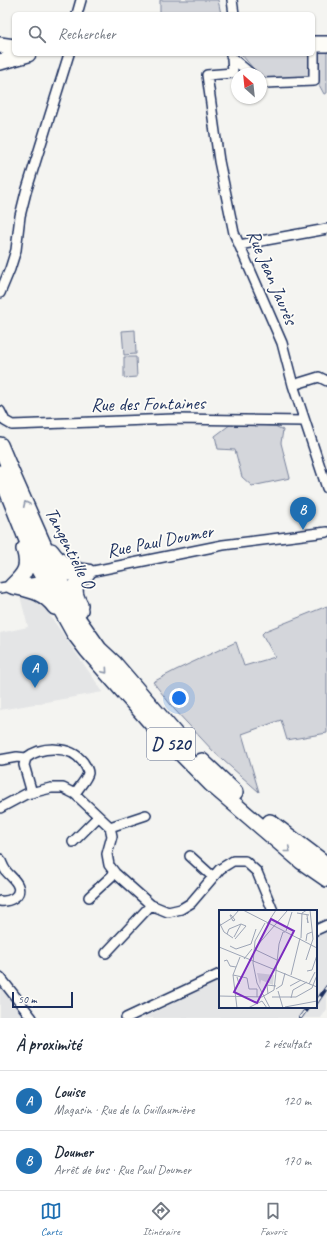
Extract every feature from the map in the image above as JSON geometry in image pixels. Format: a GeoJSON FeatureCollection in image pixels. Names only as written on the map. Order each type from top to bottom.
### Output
{"type":"FeatureCollection","features":[{"type":"Feature","properties":{"kind":"main road"},"geometry":{"type":"LineString","coordinates":[[0,44],[12,46]]}},
{"type":"Feature","properties":{"kind":"main road"},"geometry":{"type":"LineString","coordinates":[[0,62],[21,56]]}},
{"type":"Feature","properties":{"kind":"main road","name":"Tangentielle O"},"geometry":{"type":"LineString","coordinates":[[0,444],[39,534],[51,580]]}},
{"type":"Feature","properties":{"kind":"main road","name":"Tangentielle O"},"geometry":{"type":"LineString","coordinates":[[1,476],[15,512],[23,523],[43,566],[51,576],[51,580],[114,663]]}},
{"type":"Feature","properties":{"kind":"main road","name":"D 520"},"geometry":{"type":"LineString","coordinates":[[1,476],[27,562],[26,570],[22,577],[6,587]]}},
{"type":"Feature","properties":{"kind":"main road"},"geometry":{"type":"LineString","coordinates":[[39,534],[58,560],[65,565],[80,571],[88,572]]}},
{"type":"Feature","properties":{"kind":"main road"},"geometry":{"type":"LineString","coordinates":[[88,572],[77,584],[75,596],[114,663]]}},
{"type":"Feature","properties":{"kind":"main road","name":"D 520"},"geometry":{"type":"LineString","coordinates":[[51,580],[74,633]]}},
{"type":"Feature","properties":{"kind":"main road","name":"D 520"},"geometry":{"type":"LineString","coordinates":[[6,587],[36,592],[48,598],[87,650],[152,724],[211,784],[290,851],[327,879]]}},
{"type":"Feature","properties":{"kind":"main road","name":"D 520"},"geometry":{"type":"LineString","coordinates":[[114,663],[182,742],[213,772],[251,807],[308,852],[327,864]]}},
{"type":"Feature","properties":{"kind":"street"},"geometry":{"type":"LineString","coordinates":[[78,12],[81,0]]}},
{"type":"Feature","properties":{"kind":"street"},"geometry":{"type":"LineString","coordinates":[[232,0],[234,12]]}},
{"type":"Feature","properties":{"kind":"street"},"geometry":{"type":"LineString","coordinates":[[267,83],[314,81],[318,44]]}},
{"type":"Feature","properties":{"kind":"street"},"geometry":{"type":"LineString","coordinates":[[0,293],[16,250],[20,216],[26,192],[68,56]]}},
{"type":"Feature","properties":{"kind":"street"},"geometry":{"type":"LineString","coordinates":[[231,56],[244,68]]}},
{"type":"Feature","properties":{"kind":"street","name":"Rue Jean Jaurès"},"geometry":{"type":"LineString","coordinates":[[231,56],[233,74],[207,75],[219,161],[234,233],[282,343],[293,385],[327,488]]}},
{"type":"Feature","properties":{"kind":"street"},"geometry":{"type":"LineString","coordinates":[[239,245],[327,229]]}},
{"type":"Feature","properties":{"kind":"street"},"geometry":{"type":"LineString","coordinates":[[293,385],[319,377],[327,381]]}},
{"type":"Feature","properties":{"kind":"street","name":"Rue des Fontaines"},"geometry":{"type":"LineString","coordinates":[[0,411],[5,421],[12,425],[174,419],[305,421]]}},
{"type":"Feature","properties":{"kind":"street","name":"Rue Paul Doumer"},"geometry":{"type":"LineString","coordinates":[[6,587],[51,580],[223,545],[327,532]]}},
{"type":"Feature","properties":{"kind":"street"},"geometry":{"type":"LineString","coordinates":[[32,792],[24,765],[26,758],[31,754],[56,749],[75,754],[84,763],[88,770],[87,775],[75,794]]}},
{"type":"Feature","properties":{"kind":"street"},"geometry":{"type":"LineString","coordinates":[[0,760],[17,757],[26,758]]}},
{"type":"Feature","properties":{"kind":"street"},"geometry":{"type":"LineString","coordinates":[[0,808],[19,797],[32,792],[51,788],[63,788],[75,794],[110,827],[112,836],[107,854],[109,865],[115,873],[151,905],[168,912],[181,909],[191,903],[220,869],[233,861],[245,861],[257,872],[273,910]]}},
{"type":"Feature","properties":{"kind":"street"},"geometry":{"type":"LineString","coordinates":[[110,827],[146,816]]}},
{"type":"Feature","properties":{"kind":"street"},"geometry":{"type":"LineString","coordinates":[[73,842],[98,817]]}},
{"type":"Feature","properties":{"kind":"street"},"geometry":{"type":"LineString","coordinates":[[190,856],[213,877]]}},
{"type":"Feature","properties":{"kind":"street"},"geometry":{"type":"LineString","coordinates":[[0,859],[5,870],[18,886],[18,892],[14,899],[0,901]]}},
{"type":"Feature","properties":{"kind":"street"},"geometry":{"type":"LineString","coordinates":[[89,897],[115,873]]}},
{"type":"Feature","properties":{"kind":"street"},"geometry":{"type":"LineString","coordinates":[[106,953],[151,905]]}},
{"type":"Feature","properties":{"kind":"street"},"geometry":{"type":"LineString","coordinates":[[317,930],[327,925]]}},
{"type":"Feature","properties":{"kind":"street"},"geometry":{"type":"LineString","coordinates":[[126,1018],[219,974]]}},
{"type":"Feature","properties":{"kind":"street"},"geometry":{"type":"LineString","coordinates":[[0,976],[32,1018]]}},
{"type":"Feature","properties":{"kind":"shaded area"},"geometry":{"type":"Polygon","coordinates":[[[160,0],[218,0],[221,12],[160,12],[160,0]]]}},
{"type":"Feature","properties":{"kind":"shaded area"},"geometry":{"type":"Polygon","coordinates":[[[315,51],[327,51],[327,93],[324,94],[317,81],[267,79],[267,68],[253,68],[243,56],[315,56],[315,51]]]}},
{"type":"Feature","properties":{"kind":"shaded area"},"geometry":{"type":"Polygon","coordinates":[[[135,330],[136,354],[124,355],[122,331],[135,330]]]}},
{"type":"Feature","properties":{"kind":"shaded area"},"geometry":{"type":"Polygon","coordinates":[[[124,357],[136,357],[137,377],[124,378],[124,357]]]}},
{"type":"Feature","properties":{"kind":"shaded area"},"geometry":{"type":"Polygon","coordinates":[[[231,424],[275,426],[283,430],[281,443],[290,478],[252,486],[242,477],[235,450],[218,449],[215,436],[231,424]]]}},
{"type":"Feature","properties":{"kind":"shaded area"},"geometry":{"type":"Polygon","coordinates":[[[20,596],[42,604],[103,692],[0,710],[0,633],[28,627],[20,596]]]}},
{"type":"Feature","properties":{"kind":"shaded area"},"geometry":{"type":"Polygon","coordinates":[[[327,606],[327,733],[287,740],[281,720],[242,734],[259,792],[214,752],[174,709],[153,682],[236,642],[244,666],[275,657],[262,634],[265,631],[327,606]]]}},
{"type":"Feature","properties":{"kind":"shaded area"},"geometry":{"type":"Polygon","coordinates":[[[327,930],[327,1009],[321,1018],[143,1018],[219,980],[219,1008],[317,1008],[317,935],[327,930]]]}},
{"type":"Feature","properties":{"kind":"shaded area"},"geometry":{"type":"Polygon","coordinates":[[[0,986],[26,1018],[0,1018],[0,986]]]}},
{"type":"Feature","properties":{"kind":"railway"},"geometry":{"type":"LineString","coordinates":[[317,1002],[327,987]]}},
{"type":"Feature","properties":{"kind":"railway"},"geometry":{"type":"LineString","coordinates":[[300,1018],[307,1008]]}},
{"type":"Feature","properties":{"kind":"place","name":"Doumer"},"geometry":{"type":"Point","coordinates":[303,530]}},
{"type":"Feature","properties":{"kind":"place","name":"Louise"},"geometry":{"type":"Point","coordinates":[35,688]}}]}
